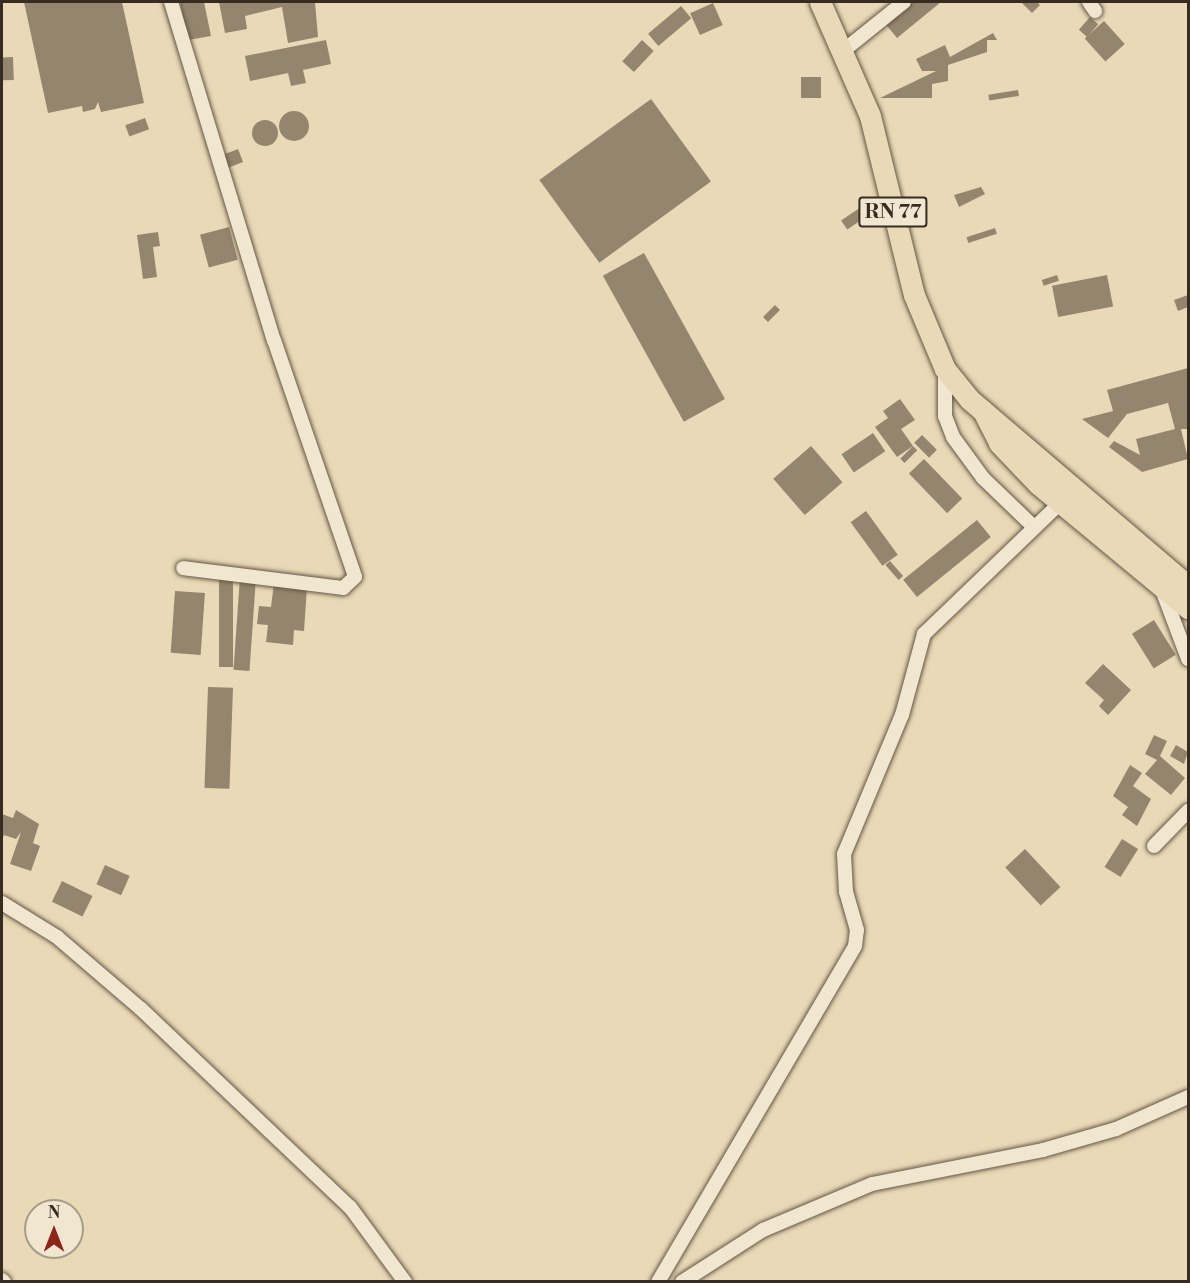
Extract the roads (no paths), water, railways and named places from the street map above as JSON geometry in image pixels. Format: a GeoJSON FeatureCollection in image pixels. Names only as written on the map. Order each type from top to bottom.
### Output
{"type":"FeatureCollection","features":[{"type":"Feature","properties":{"kind":"main road","name":"RN 77"},"geometry":{"type":"LineString","coordinates":[[820,2],[870,116],[914,295],[945,369],[983,411],[1188,586]]}},
{"type":"Feature","properties":{"kind":"main road"},"geometry":{"type":"LineString","coordinates":[[983,411],[1003,448],[1059,504],[1159,582],[1188,608]]}},
{"type":"Feature","properties":{"kind":"street"},"geometry":{"type":"LineString","coordinates":[[171,2],[274,340],[355,577],[344,588],[183,568]]}},
{"type":"Feature","properties":{"kind":"street"},"geometry":{"type":"LineString","coordinates":[[843,51],[904,2]]}},
{"type":"Feature","properties":{"kind":"street"},"geometry":{"type":"LineString","coordinates":[[945,369],[945,416],[953,437],[983,478],[1034,527]]}},
{"type":"Feature","properties":{"kind":"street"},"geometry":{"type":"LineString","coordinates":[[658,1281],[855,946],[858,930],[846,892],[844,854],[899,723],[924,634],[1059,504]]}},
{"type":"Feature","properties":{"kind":"street"},"geometry":{"type":"LineString","coordinates":[[1159,582],[1188,659]]}},
{"type":"Feature","properties":{"kind":"street"},"geometry":{"type":"LineString","coordinates":[[1154,846],[1188,811]]}},
{"type":"Feature","properties":{"kind":"street"},"geometry":{"type":"LineString","coordinates":[[2,903],[57,937],[141,1009],[350,1207],[405,1281]]}},
{"type":"Feature","properties":{"kind":"street"},"geometry":{"type":"LineString","coordinates":[[682,1281],[763,1230],[872,1184],[1043,1150],[1116,1129],[1188,1097]]}}]}
